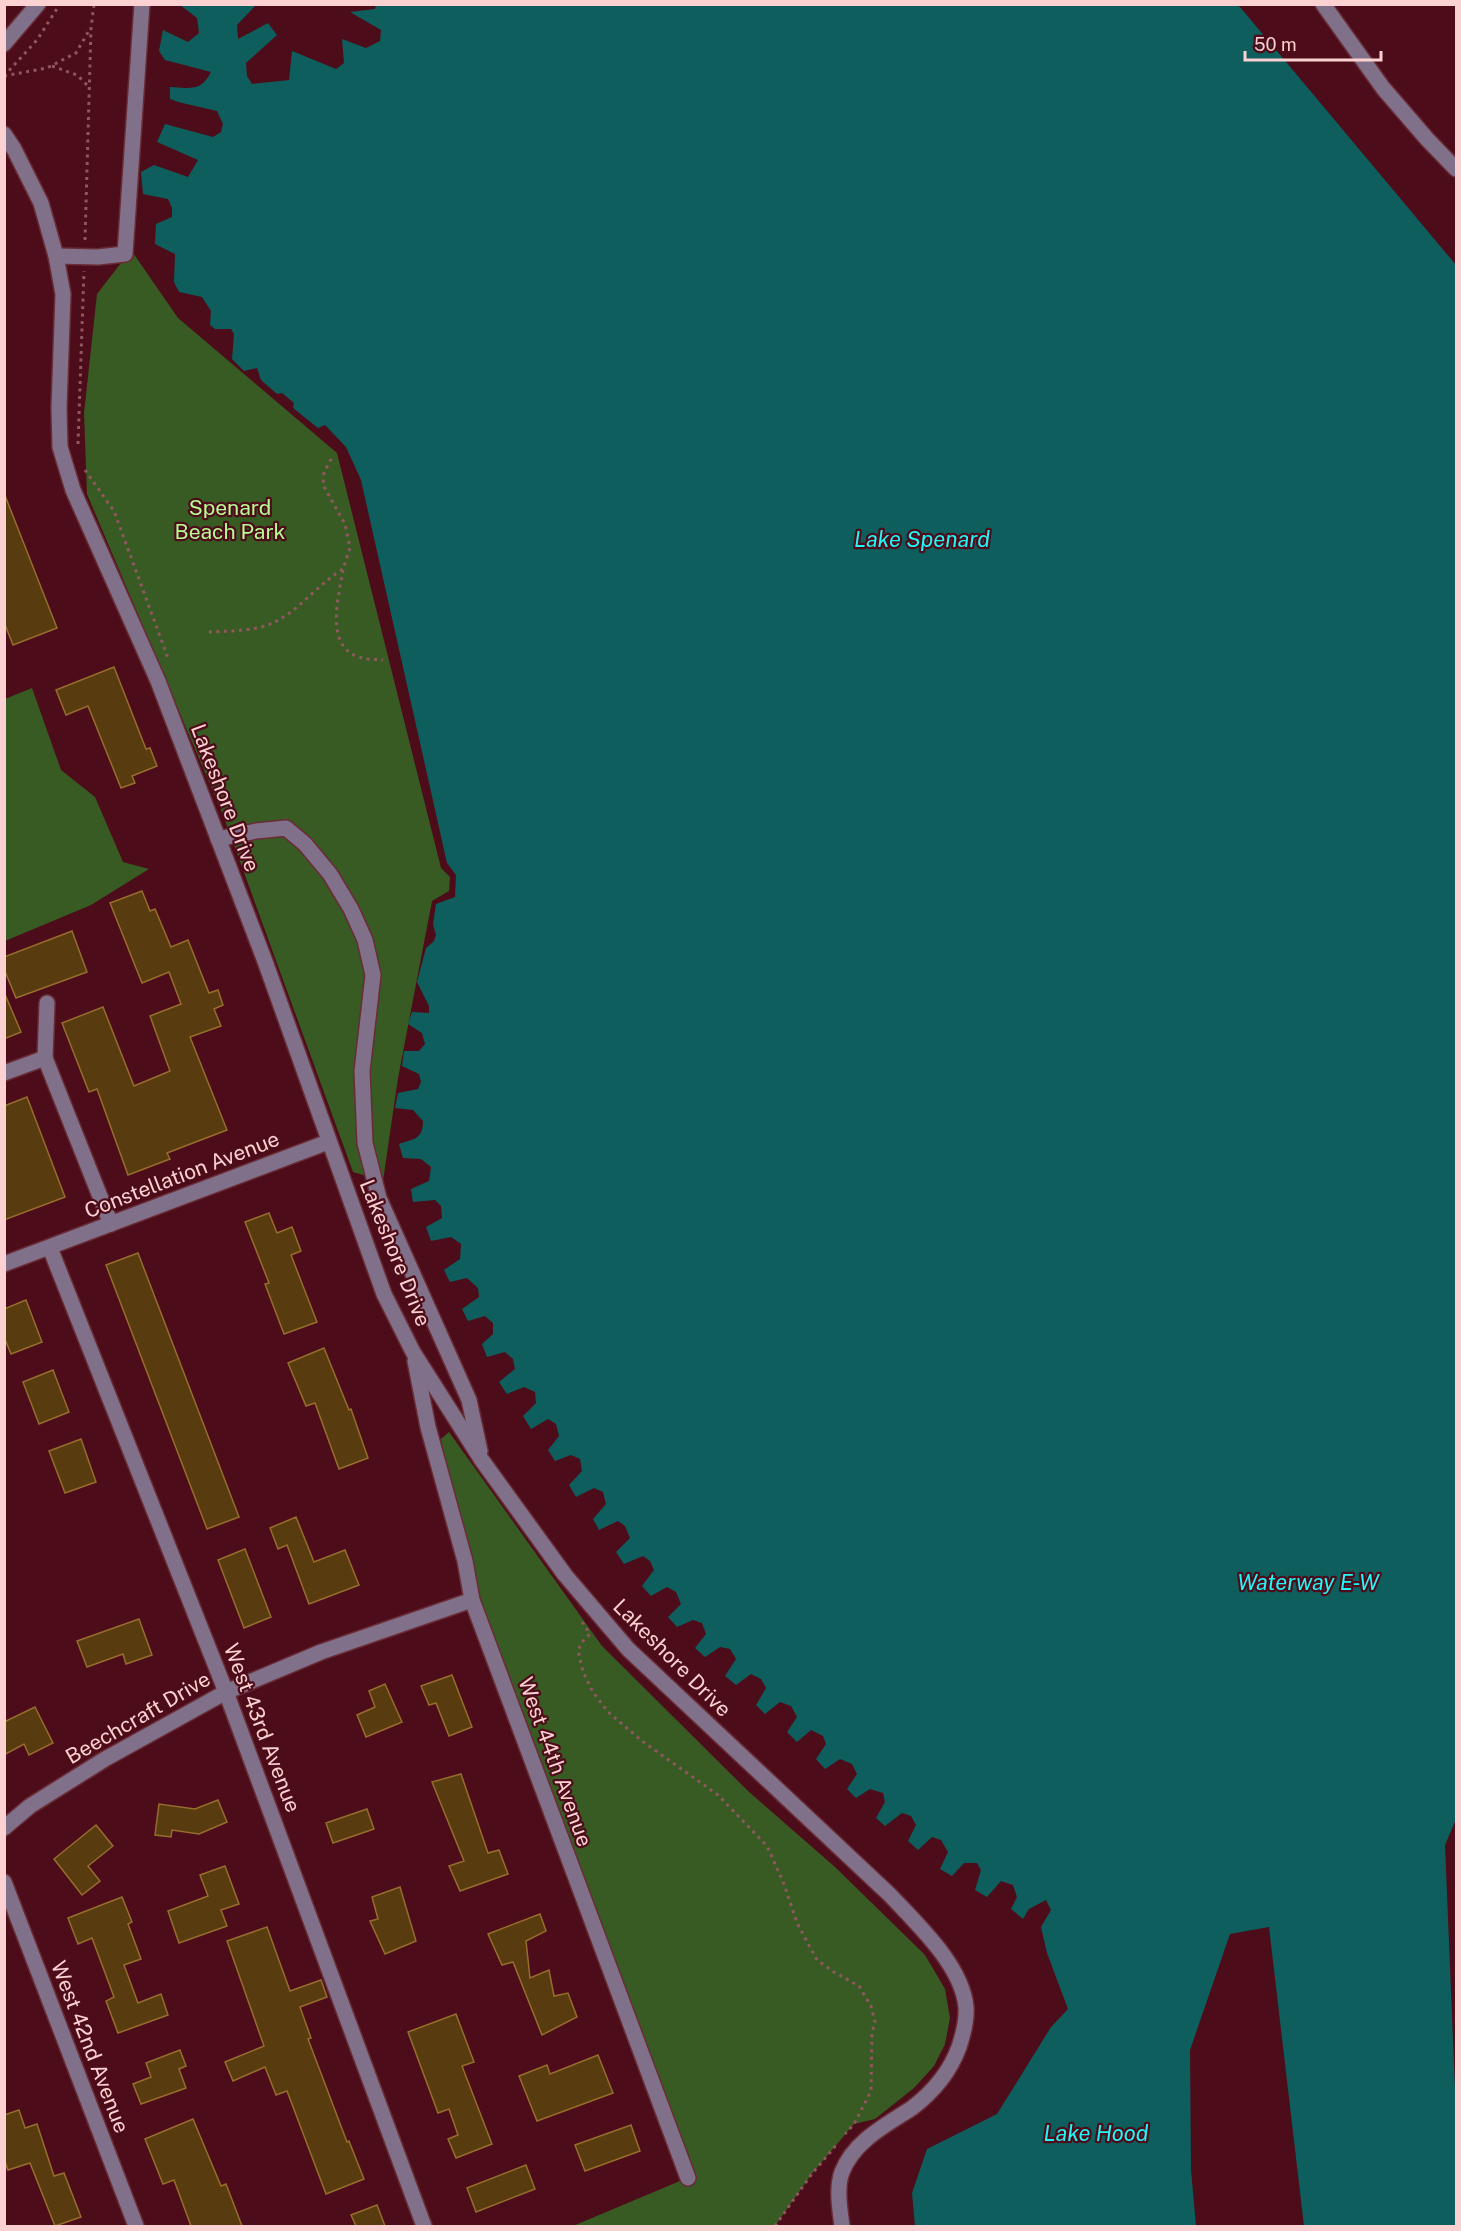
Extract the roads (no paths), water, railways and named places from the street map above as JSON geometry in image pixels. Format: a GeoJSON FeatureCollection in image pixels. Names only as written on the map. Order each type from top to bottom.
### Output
{"type":"FeatureCollection","features":[{"type":"Feature","properties":{"kind":"street"},"geometry":{"type":"LineString","coordinates":[[4,44],[38,4]]}},
{"type":"Feature","properties":{"kind":"street"},"geometry":{"type":"LineString","coordinates":[[56,256],[98,257],[125,254],[141,4]]}},
{"type":"Feature","properties":{"kind":"street"},"geometry":{"type":"LineString","coordinates":[[1323,4],[1383,88],[1456,169]]}},
{"type":"Feature","properties":{"kind":"street","name":"Lakeshore Drive"},"geometry":{"type":"LineString","coordinates":[[4,134],[41,203],[56,256],[63,294],[60,447],[73,490],[158,681],[266,964],[384,1294],[413,1352],[481,1460],[565,1575],[628,1649],[890,1895],[929,1937],[956,1975],[966,2006],[964,2032],[954,2059],[942,2081],[914,2106],[883,2126],[853,2151],[841,2174],[839,2204],[842,2226]]}},
{"type":"Feature","properties":{"kind":"street"},"geometry":{"type":"LineString","coordinates":[[218,838],[286,828],[305,844],[330,874],[351,909],[365,940],[373,975],[362,1071],[365,1143],[379,1198],[469,1400],[481,1460]]}},
{"type":"Feature","properties":{"kind":"street"},"geometry":{"type":"LineString","coordinates":[[47,1002],[45,1058],[111,1224]]}},
{"type":"Feature","properties":{"kind":"street"},"geometry":{"type":"LineString","coordinates":[[4,1073],[45,1058]]}},
{"type":"Feature","properties":{"kind":"street","name":"Constellation Avenue"},"geometry":{"type":"LineString","coordinates":[[4,1264],[328,1142]]}},
{"type":"Feature","properties":{"kind":"street","name":"West 43rd Avenue"},"geometry":{"type":"LineString","coordinates":[[50,1248],[226,1692],[424,2226]]}},
{"type":"Feature","properties":{"kind":"street","name":"West 44th Avenue"},"geometry":{"type":"LineString","coordinates":[[413,1352],[428,1427],[465,1561],[472,1600],[688,2178]]}},
{"type":"Feature","properties":{"kind":"street","name":"Beechcraft Drive"},"geometry":{"type":"LineString","coordinates":[[4,1828],[30,1806],[105,1759],[226,1692],[321,1652],[472,1600]]}},
{"type":"Feature","properties":{"kind":"street","name":"West 42nd Avenue"},"geometry":{"type":"LineString","coordinates":[[4,1882],[136,2226]]}},
{"type":"Feature","properties":{"kind":"water","name":"Lake Spenard"},"geometry":{"type":"Polygon","coordinates":[[[180,5],[256,5],[237,25],[238,39],[268,23],[277,35],[246,63],[247,76],[252,84],[289,80],[292,51],[336,69],[344,63],[342,39],[366,48],[380,41],[381,30],[350,12],[375,9],[376,5],[1236,5],[1456,265],[1456,1819],[1445,1845],[1456,2113],[1456,2226],[1304,2226],[1269,1927],[1230,1934],[1190,2050],[1191,2170],[1196,2226],[915,2226],[912,2193],[927,2149],[997,2114],[1051,2027],[1068,2009],[1047,1953],[1041,1927],[1051,1910],[1046,1900],[1029,1909],[1023,1919],[1011,1909],[1017,1897],[1013,1885],[1001,1881],[987,1897],[975,1890],[981,1870],[977,1863],[964,1863],[952,1876],[940,1869],[948,1852],[941,1840],[932,1837],[918,1850],[908,1841],[916,1825],[911,1816],[902,1813],[885,1826],[876,1818],[885,1802],[883,1793],[870,1789],[856,1798],[847,1789],[857,1774],[852,1764],[840,1759],[825,1769],[816,1759],[826,1744],[823,1736],[811,1730],[797,1742],[787,1732],[797,1717],[791,1706],[780,1702],[765,1714],[756,1705],[766,1688],[761,1679],[751,1674],[736,1685],[725,1676],[736,1659],[730,1649],[720,1647],[705,1657],[695,1648],[706,1634],[702,1623],[693,1620],[677,1627],[668,1617],[681,1604],[676,1592],[667,1587],[651,1596],[642,1586],[654,1570],[650,1561],[643,1556],[624,1564],[616,1552],[630,1538],[625,1526],[618,1521],[599,1530],[593,1519],[606,1504],[603,1492],[594,1488],[576,1497],[569,1485],[582,1471],[580,1459],[571,1455],[555,1461],[548,1450],[559,1436],[556,1424],[548,1419],[531,1429],[523,1416],[536,1403],[535,1392],[524,1387],[507,1394],[499,1382],[515,1369],[513,1359],[505,1352],[487,1357],[482,1344],[493,1334],[493,1323],[485,1316],[468,1321],[462,1309],[479,1297],[478,1288],[467,1278],[450,1282],[444,1270],[460,1259],[461,1244],[451,1237],[431,1241],[426,1227],[442,1218],[441,1206],[435,1200],[413,1202],[411,1189],[429,1181],[431,1167],[421,1159],[403,1158],[399,1144],[417,1137],[423,1127],[423,1121],[413,1110],[395,1108],[398,1093],[418,1089],[421,1082],[419,1074],[402,1066],[404,1051],[419,1051],[425,1044],[422,1033],[408,1024],[412,1012],[429,1013],[429,1006],[417,982],[426,948],[434,941],[436,935],[433,924],[436,904],[455,897],[456,875],[447,863],[361,480],[346,447],[325,425],[318,428],[293,408],[294,403],[282,393],[277,394],[261,380],[257,368],[244,371],[232,359],[234,334],[231,329],[215,329],[210,325],[211,311],[202,297],[179,292],[174,282],[175,254],[155,244],[156,224],[172,217],[172,208],[168,199],[143,194],[141,172],[154,165],[188,177],[198,160],[157,142],[165,124],[213,137],[221,132],[223,124],[217,111],[170,99],[170,87],[199,86],[211,72],[165,60],[159,51],[163,30],[188,42],[199,33],[197,18],[180,5]]]}},
{"type":"Feature","properties":{"kind":"park label","name":"Spenard Beach Park"},"geometry":{"type":"Point","coordinates":[230,520]}},
{"type":"Feature","properties":{"kind":"water label","name":"Waterway E-W"},"geometry":{"type":"Point","coordinates":[1308,1582]}},
{"type":"Feature","properties":{"kind":"water label","name":"Lake Hood"},"geometry":{"type":"Point","coordinates":[1096,2133]}}]}
